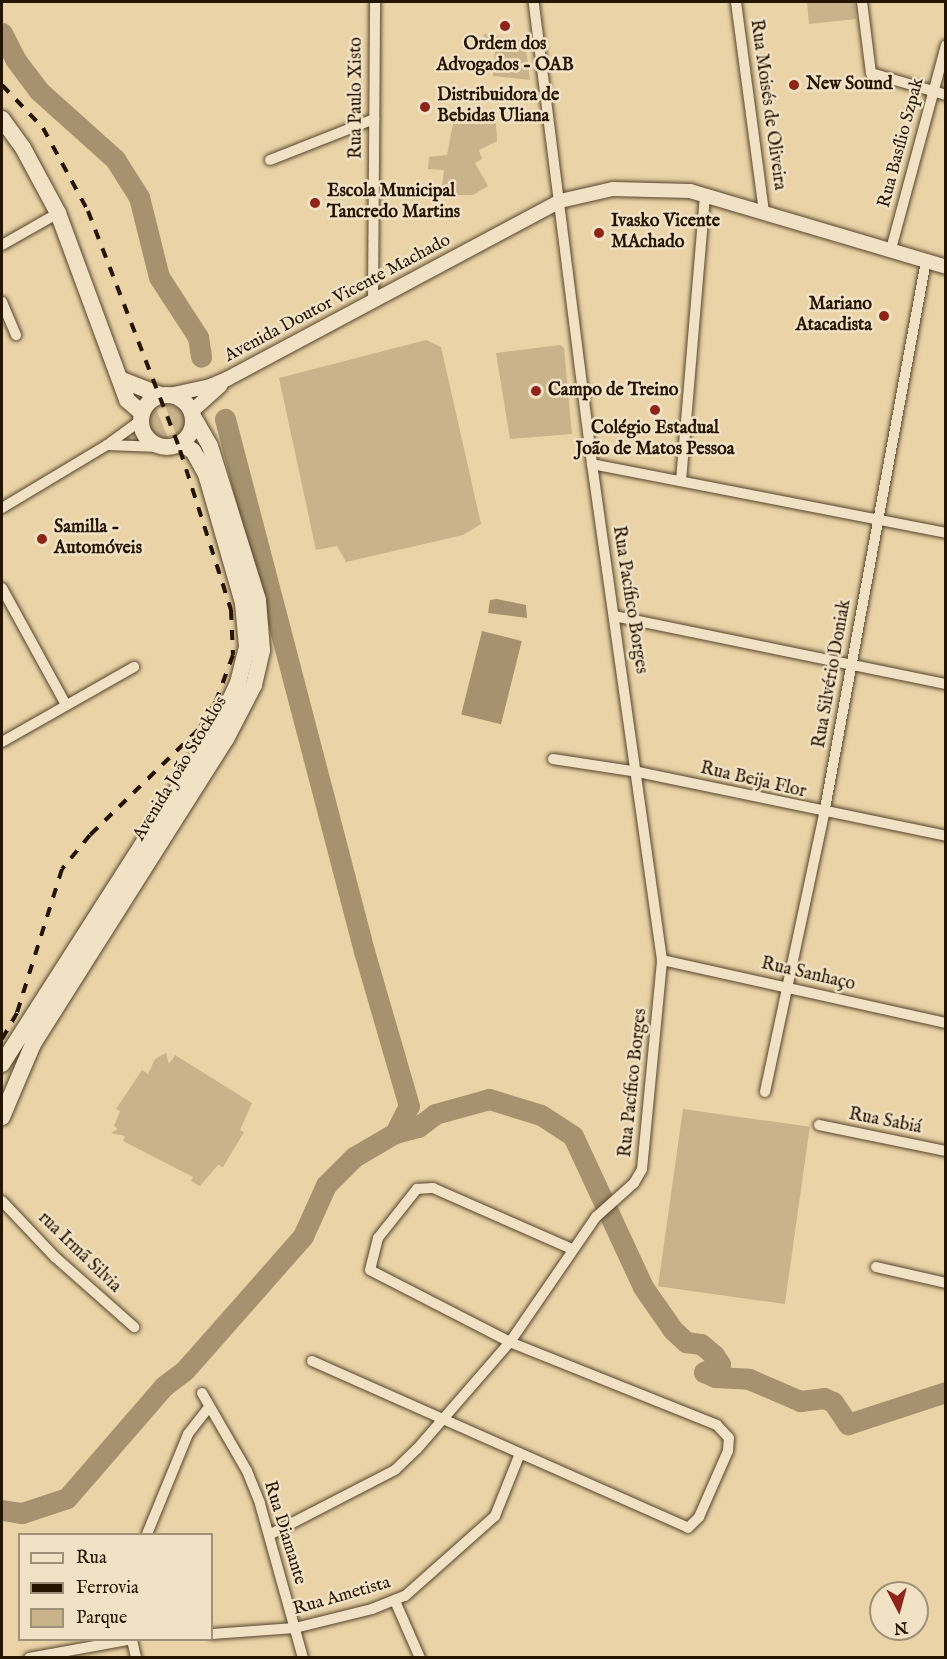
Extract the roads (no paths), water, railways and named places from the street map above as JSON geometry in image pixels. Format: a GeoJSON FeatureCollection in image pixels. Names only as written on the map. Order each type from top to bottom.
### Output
{"type":"FeatureCollection","features":[{"type":"Feature","properties":{"kind":"main road"},"geometry":{"type":"LineString","coordinates":[[2,119],[23,148],[58,213],[122,380],[127,400],[141,417],[145,437],[160,447],[181,443],[190,434],[192,414],[185,401],[122,380]]}},
{"type":"Feature","properties":{"kind":"main road"},"geometry":{"type":"LineString","coordinates":[[141,417],[164,395]]}},
{"type":"Feature","properties":{"kind":"main road","name":"Avenida João Stocklos"},"geometry":{"type":"LineString","coordinates":[[2,1117],[33,1044],[226,739],[254,685],[262,650],[258,600],[210,446],[192,414]]}},
{"type":"Feature","properties":{"kind":"main road","name":"Avenida João Stocklos"},"geometry":{"type":"LineString","coordinates":[[2,1064],[217,728],[238,683],[247,647],[243,603],[206,474],[193,451],[181,443]]}},
{"type":"Feature","properties":{"kind":"street","name":"Rua Paulo Xisto"},"geometry":{"type":"LineString","coordinates":[[373,302],[375,2]]}},
{"type":"Feature","properties":{"kind":"street","name":"Rua Pacífico Borges"},"geometry":{"type":"LineString","coordinates":[[534,2],[592,464],[638,772],[662,960],[642,1169],[634,1183],[596,1217],[573,1249]]}},
{"type":"Feature","properties":{"kind":"street","name":"Rua Moisés de Oliveira"},"geometry":{"type":"LineString","coordinates":[[736,2],[764,212]]}},
{"type":"Feature","properties":{"kind":"street"},"geometry":{"type":"LineString","coordinates":[[862,2],[871,73],[945,95]]}},
{"type":"Feature","properties":{"kind":"street","name":"Rua Basílio Szpak"},"geometry":{"type":"LineString","coordinates":[[891,249],[945,45]]}},
{"type":"Feature","properties":{"kind":"street"},"geometry":{"type":"LineString","coordinates":[[270,160],[374,119]]}},
{"type":"Feature","properties":{"kind":"street","name":"Avenida Doutor Vicente Machado"},"geometry":{"type":"LineString","coordinates":[[164,395],[208,387],[227,379],[560,201],[613,189],[645,187],[705,195],[945,267]]}},
{"type":"Feature","properties":{"kind":"street"},"geometry":{"type":"LineString","coordinates":[[681,482],[705,195]]}},
{"type":"Feature","properties":{"kind":"street"},"geometry":{"type":"LineString","coordinates":[[2,245],[58,213]]}},
{"type":"Feature","properties":{"kind":"street","name":"Rua Silvério Doniak"},"geometry":{"type":"LineString","coordinates":[[765,1092],[825,814],[850,663],[879,520],[926,261]]}},
{"type":"Feature","properties":{"kind":"street"},"geometry":{"type":"LineString","coordinates":[[2,302],[16,335]]}},
{"type":"Feature","properties":{"kind":"street","name":"Avenida Doutor Vicente Machado"},"geometry":{"type":"LineString","coordinates":[[192,414],[227,379]]}},
{"type":"Feature","properties":{"kind":"street"},"geometry":{"type":"LineString","coordinates":[[2,508],[107,445],[141,417]]}},
{"type":"Feature","properties":{"kind":"street"},"geometry":{"type":"LineString","coordinates":[[107,445],[160,447]]}},
{"type":"Feature","properties":{"kind":"street"},"geometry":{"type":"LineString","coordinates":[[592,464],[945,533]]}},
{"type":"Feature","properties":{"kind":"street"},"geometry":{"type":"LineString","coordinates":[[2,588],[66,705]]}},
{"type":"Feature","properties":{"kind":"street"},"geometry":{"type":"LineString","coordinates":[[614,616],[945,684]]}},
{"type":"Feature","properties":{"kind":"street"},"geometry":{"type":"LineString","coordinates":[[2,742],[134,667]]}},
{"type":"Feature","properties":{"kind":"street","name":"Rua Beija Flor"},"geometry":{"type":"LineString","coordinates":[[553,759],[638,772],[825,814],[945,836]]}},
{"type":"Feature","properties":{"kind":"street","name":"Rua Sanhaço"},"geometry":{"type":"LineString","coordinates":[[662,960],[945,1023]]}},
{"type":"Feature","properties":{"kind":"street","name":"Rua Sabiá"},"geometry":{"type":"LineString","coordinates":[[819,1125],[945,1151]]}},
{"type":"Feature","properties":{"kind":"street"},"geometry":{"type":"LineString","coordinates":[[269,1535],[395,1470],[441,1420],[510,1342],[573,1249],[433,1188],[417,1189],[378,1238],[370,1270],[510,1342],[717,1425],[729,1438],[728,1451],[699,1517],[688,1528],[519,1456],[441,1420],[312,1361]]}},
{"type":"Feature","properties":{"kind":"street","name":"rua Irmã Silvia"},"geometry":{"type":"LineString","coordinates":[[2,1201],[55,1257],[134,1327]]}},
{"type":"Feature","properties":{"kind":"street"},"geometry":{"type":"LineString","coordinates":[[876,1267],[945,1283]]}},
{"type":"Feature","properties":{"kind":"street","name":"Rua Diamante"},"geometry":{"type":"LineString","coordinates":[[202,1393],[208,1408],[246,1471],[269,1535],[303,1658]]}},
{"type":"Feature","properties":{"kind":"street"},"geometry":{"type":"LineString","coordinates":[[147,1533],[188,1434],[208,1408]]}},
{"type":"Feature","properties":{"kind":"street","name":"Rua Ametista"},"geometry":{"type":"LineString","coordinates":[[213,1634],[295,1628],[395,1601],[424,1582],[495,1516],[519,1456]]}},
{"type":"Feature","properties":{"kind":"street"},"geometry":{"type":"LineString","coordinates":[[395,1601],[420,1658]]}},
{"type":"Feature","properties":{"kind":"street"},"geometry":{"type":"LineString","coordinates":[[29,1658],[124,1641]]}},
{"type":"Feature","properties":{"kind":"street"},"geometry":{"type":"LineString","coordinates":[[130,1641],[136,1658]]}},
{"type":"Feature","properties":{"kind":"waterway"},"geometry":{"type":"LineString","coordinates":[[2,33],[15,59],[38,90],[115,159],[139,197],[159,277],[198,337],[201,357]]}},
{"type":"Feature","properties":{"kind":"waterway"},"geometry":{"type":"LineString","coordinates":[[2,1510],[22,1513],[67,1498],[164,1386],[185,1370],[303,1236],[326,1185],[354,1157],[395,1133],[409,1106],[364,951],[225,419]]}},
{"type":"Feature","properties":{"kind":"waterway"},"geometry":{"type":"LineString","coordinates":[[395,1133],[418,1127],[435,1114],[489,1099],[541,1115],[573,1136],[643,1287],[673,1330],[686,1342],[701,1344],[714,1355],[720,1364],[704,1372],[715,1377],[749,1379],[800,1401],[824,1398],[833,1402],[848,1424],[946,1392]]}},
{"type":"Feature","properties":{"kind":"railway"},"geometry":{"type":"LineString","coordinates":[[2,85],[43,128],[88,211],[180,450],[231,610],[233,655],[216,701],[198,730],[90,835],[62,869],[17,1013],[2,1039]]}},
{"type":"Feature","properties":{"kind":"place","name":"Ordem dos Advogados - OAB"},"geometry":{"type":"Point","coordinates":[505,26]}},
{"type":"Feature","properties":{"kind":"place","name":"New Sound"},"geometry":{"type":"Point","coordinates":[794,85]}},
{"type":"Feature","properties":{"kind":"place","name":"Distribuidora de Bebidas Uliana"},"geometry":{"type":"Point","coordinates":[425,107]}},
{"type":"Feature","properties":{"kind":"place","name":"Escola Municipal Tancredo Martins"},"geometry":{"type":"Point","coordinates":[315,203]}},
{"type":"Feature","properties":{"kind":"place","name":"Ivasko Vicente MAchado"},"geometry":{"type":"Point","coordinates":[599,233]}},
{"type":"Feature","properties":{"kind":"place","name":"Mariano Atacadista"},"geometry":{"type":"Point","coordinates":[884,316]}},
{"type":"Feature","properties":{"kind":"place","name":"Campo de Treino"},"geometry":{"type":"Point","coordinates":[536,391]}},
{"type":"Feature","properties":{"kind":"place","name":"Colégio Estadual João de Matos Pessoa"},"geometry":{"type":"Point","coordinates":[655,410]}},
{"type":"Feature","properties":{"kind":"place","name":"Samilla - Automóveis"},"geometry":{"type":"Point","coordinates":[42,539]}}]}
